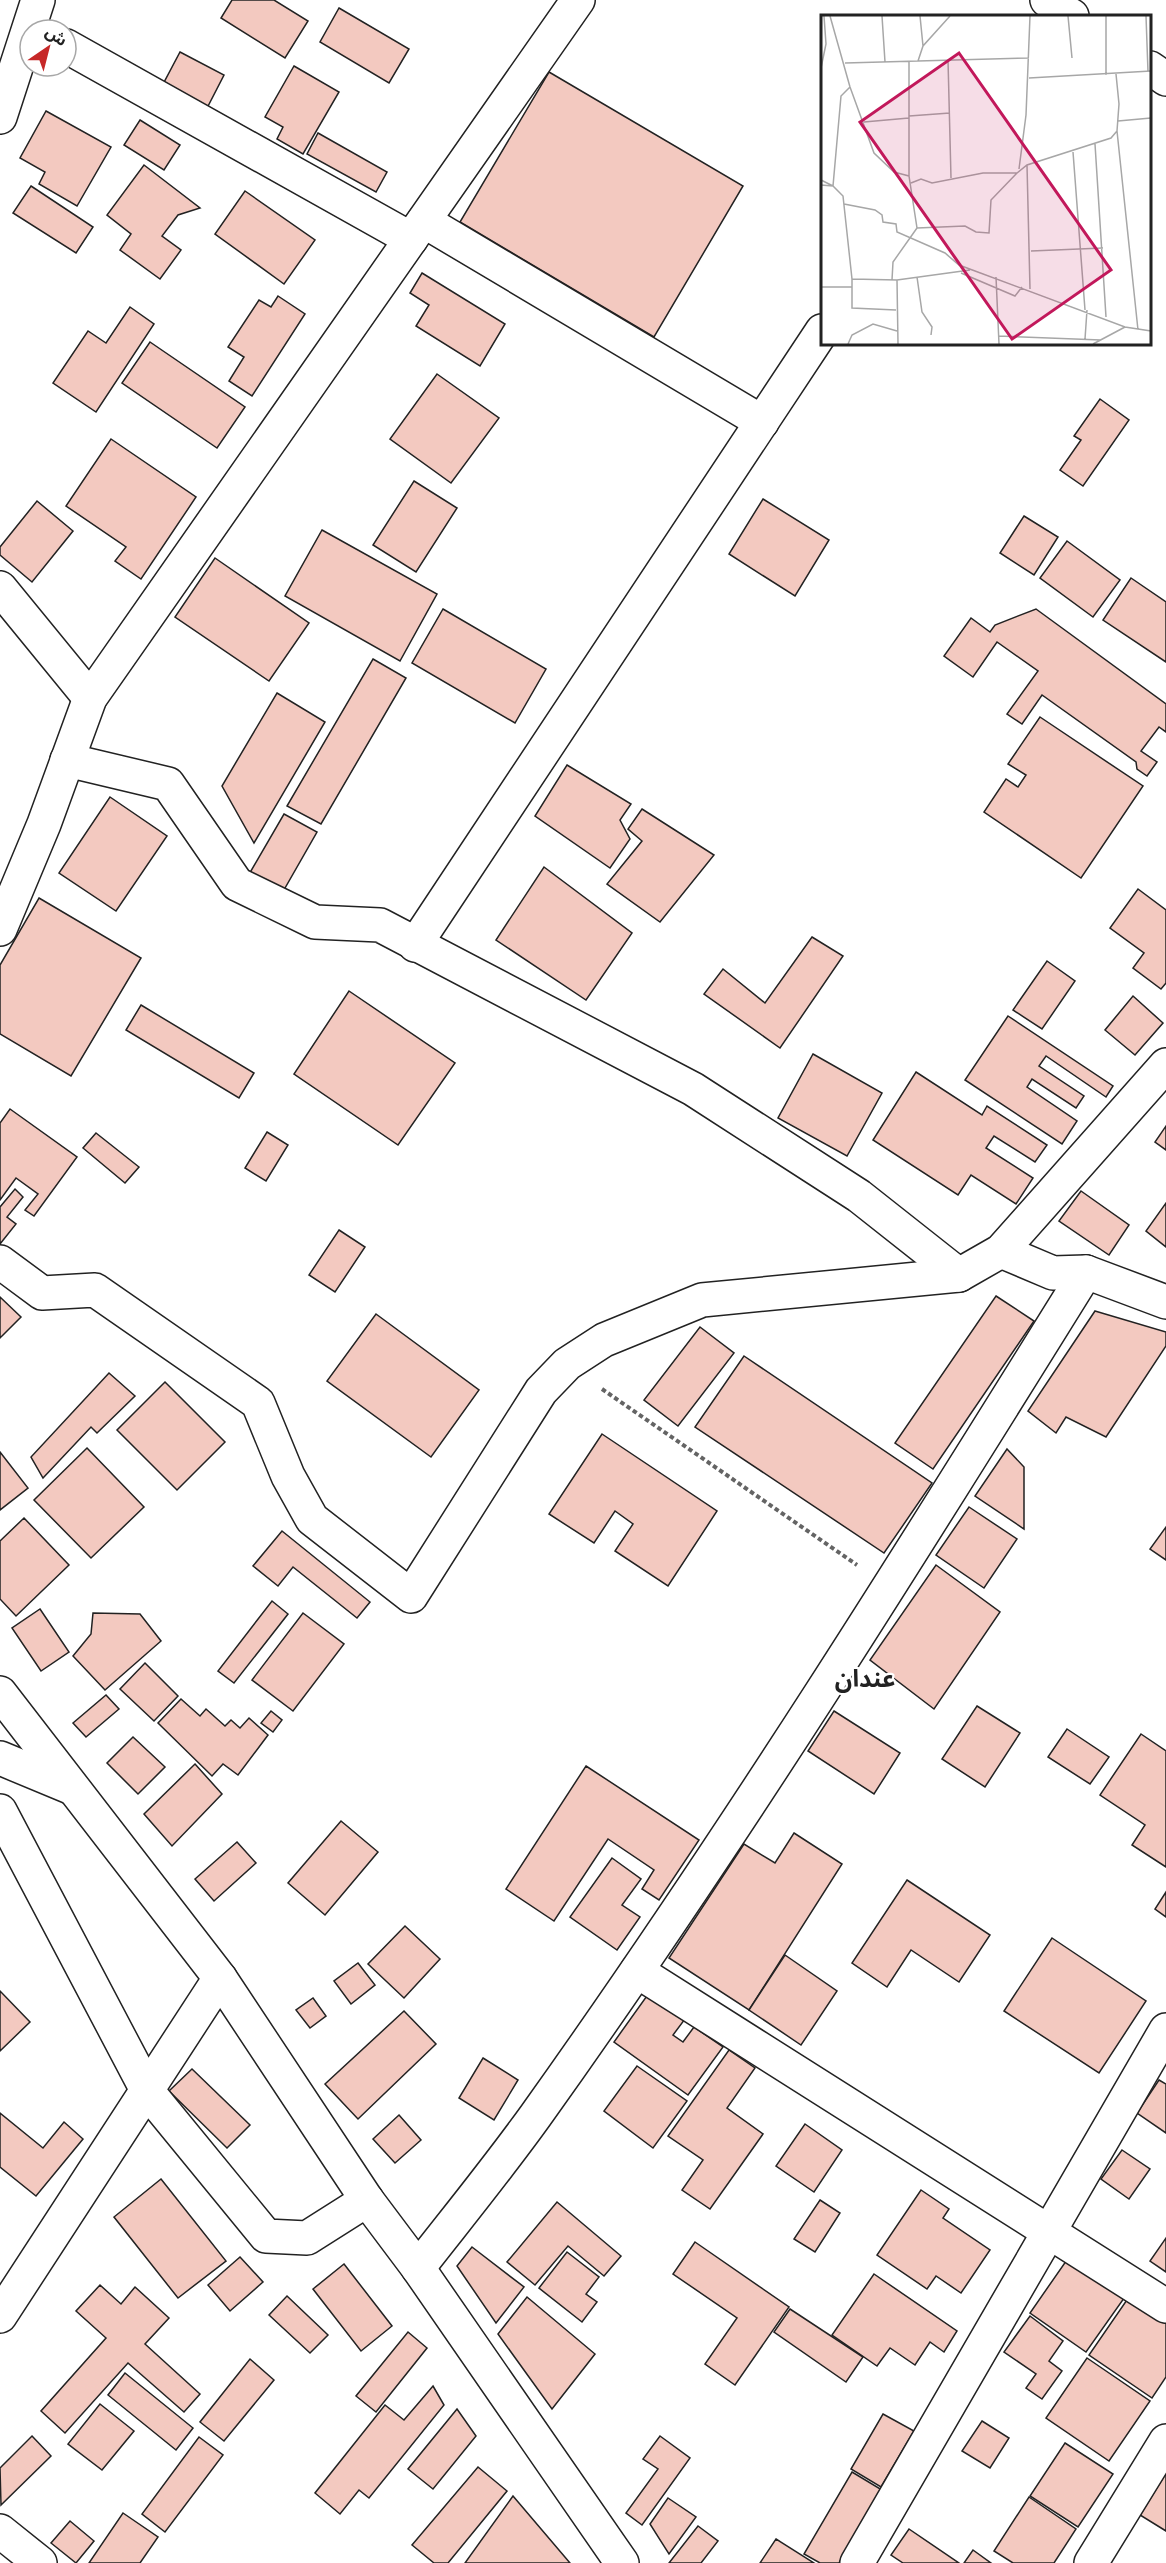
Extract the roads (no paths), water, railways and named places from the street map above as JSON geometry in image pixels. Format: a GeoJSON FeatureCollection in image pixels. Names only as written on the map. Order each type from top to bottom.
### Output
{"type":"FeatureCollection","features":[{"type":"Feature","properties":{"kind":"street"},"geometry":{"type":"LineString","coordinates":[[0,929],[44,824],[90,698],[578,0]]}},
{"type":"Feature","properties":{"kind":"street"},"geometry":{"type":"LineString","coordinates":[[1033,15],[1043,0]]}},
{"type":"Feature","properties":{"kind":"street"},"geometry":{"type":"LineString","coordinates":[[1047,0],[1070,15]]}},
{"type":"Feature","properties":{"kind":"street"},"geometry":{"type":"LineString","coordinates":[[78,52],[418,230],[762,422]]}},
{"type":"Feature","properties":{"kind":"street"},"geometry":{"type":"LineString","coordinates":[[0,117],[18,66]]}},
{"type":"Feature","properties":{"kind":"street"},"geometry":{"type":"LineString","coordinates":[[1151,69],[1166,79]]}},
{"type":"Feature","properties":{"kind":"street"},"geometry":{"type":"LineString","coordinates":[[415,945],[821,333]]}},
{"type":"Feature","properties":{"kind":"street"},"geometry":{"type":"LineString","coordinates":[[0,588],[90,698]]}},
{"type":"Feature","properties":{"kind":"street"},"geometry":{"type":"LineString","coordinates":[[67,760],[168,784],[237,885],[315,922],[380,925],[693,1089],[859,1196],[959,1275]]}},
{"type":"Feature","properties":{"kind":"street"},"geometry":{"type":"LineString","coordinates":[[0,1262],[42,1293],[95,1290],[258,1403],[288,1476],[312,1519],[411,1596],[541,1391],[567,1364],[604,1340],[702,1300],[959,1275],[1001,1251],[1166,1065]]}},
{"type":"Feature","properties":{"kind":"street"},"geometry":{"type":"LineString","coordinates":[[1001,1251],[1053,1274],[1086,1272],[1166,1302]]}},
{"type":"Feature","properties":{"kind":"street"},"geometry":{"type":"LineString","coordinates":[[418,2268],[534,2118],[683,1905],[890,1588],[1086,1272]]}},
{"type":"Feature","properties":{"kind":"street"},"geometry":{"type":"LineString","coordinates":[[0,1693],[71,1788],[122,1849],[220,1978],[367,2200],[418,2268],[622,2563]]}},
{"type":"Feature","properties":{"kind":"street"},"geometry":{"type":"LineString","coordinates":[[0,1758],[71,1788]]}},
{"type":"Feature","properties":{"kind":"street"},"geometry":{"type":"LineString","coordinates":[[0,1811],[148,2092],[266,2236],[308,2238],[367,2200]]}},
{"type":"Feature","properties":{"kind":"street"},"geometry":{"type":"LineString","coordinates":[[637,1971],[1166,2306]]}},
{"type":"Feature","properties":{"kind":"street"},"geometry":{"type":"LineString","coordinates":[[0,2316],[148,2092],[220,1978]]}},
{"type":"Feature","properties":{"kind":"street"},"geometry":{"type":"LineString","coordinates":[[857,2563],[1166,2030]]}},
{"type":"Feature","properties":{"kind":"street"},"geometry":{"type":"LineString","coordinates":[[1091,2563],[1166,2441]]}},
{"type":"Feature","properties":{"kind":"street"},"geometry":{"type":"LineString","coordinates":[[0,2531],[40,2563]]}},
{"type":"Feature","properties":{"kind":"district","name":"عندان"},"geometry":{"type":"Point","coordinates":[865,1679]}}]}
